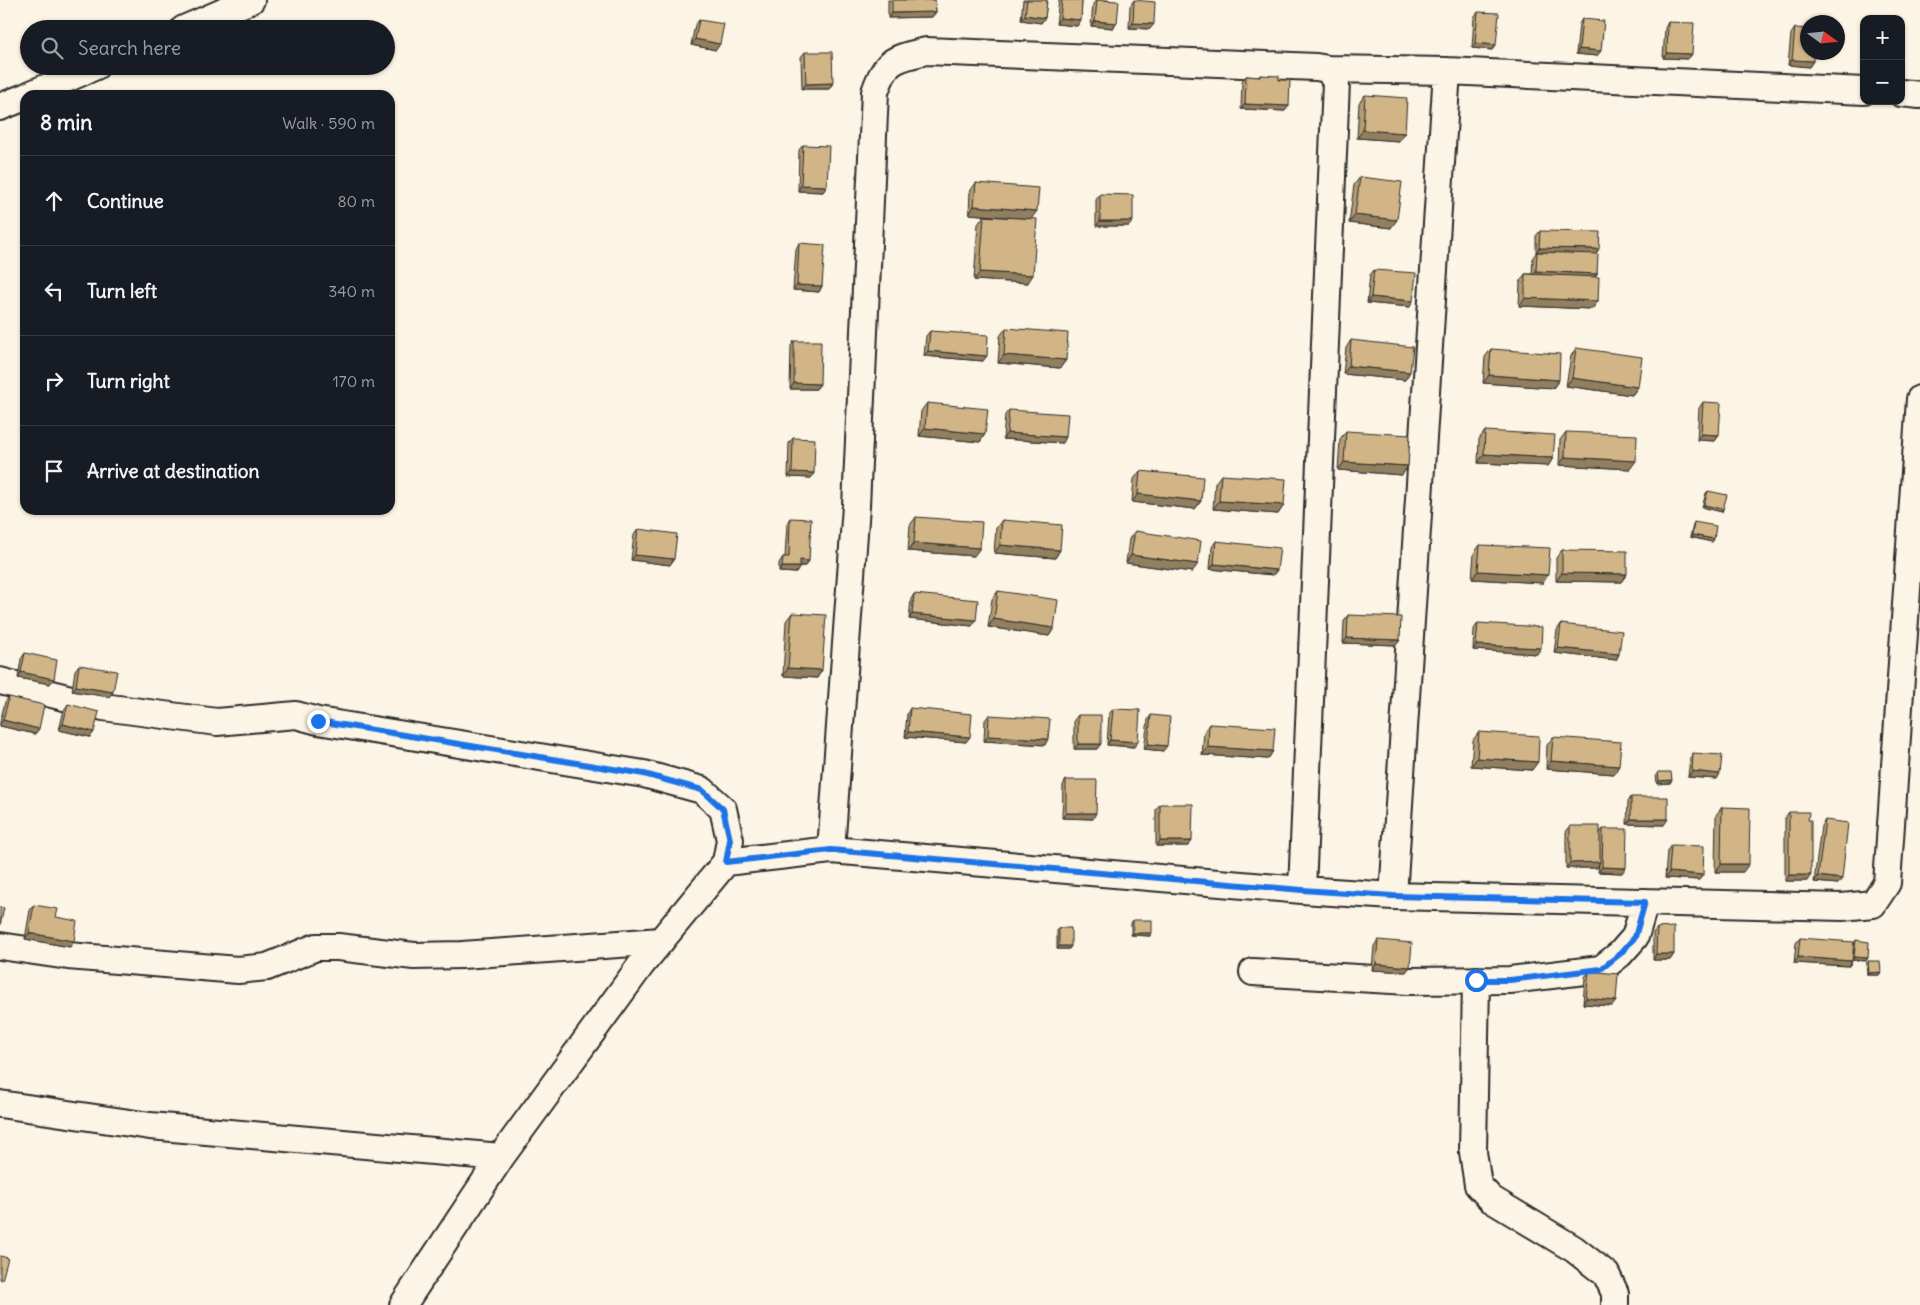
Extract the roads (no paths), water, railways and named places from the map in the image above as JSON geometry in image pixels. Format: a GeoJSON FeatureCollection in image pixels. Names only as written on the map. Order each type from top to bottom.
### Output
{"type":"FeatureCollection","features":[{"type":"Feature","properties":{"kind":"street"},"geometry":{"type":"LineString","coordinates":[[205,20],[251,0]]}},
{"type":"Feature","properties":{"kind":"street"},"geometry":{"type":"LineString","coordinates":[[831,850],[856,506],[874,92],[882,72],[896,59],[926,51],[1328,69],[1447,71],[1860,91]]}},
{"type":"Feature","properties":{"kind":"street"},"geometry":{"type":"LineString","coordinates":[[1302,890],[1336,82],[1328,69]]}},
{"type":"Feature","properties":{"kind":"street"},"geometry":{"type":"LineString","coordinates":[[1393,896],[1447,71]]}},
{"type":"Feature","properties":{"kind":"street"},"geometry":{"type":"LineString","coordinates":[[41,90],[75,75]]}},
{"type":"Feature","properties":{"kind":"street"},"geometry":{"type":"LineString","coordinates":[[1905,93],[1920,95]]}},
{"type":"Feature","properties":{"kind":"street"},"geometry":{"type":"LineString","coordinates":[[0,108],[20,99]]}},
{"type":"Feature","properties":{"kind":"street"},"geometry":{"type":"LineString","coordinates":[[726,862],[831,850],[1393,896],[1842,907],[1873,904],[1886,883],[1917,503],[1920,399]]}},
{"type":"Feature","properties":{"kind":"street"},"geometry":{"type":"LineString","coordinates":[[0,681],[103,707],[217,722],[296,715],[318,721],[644,774],[702,790],[723,809],[730,840],[726,862],[661,941],[501,1157],[403,1305]]}},
{"type":"Feature","properties":{"kind":"street"},"geometry":{"type":"LineString","coordinates":[[1253,972],[1409,981],[1510,980],[1601,969],[1620,954],[1635,937],[1645,902]]}},
{"type":"Feature","properties":{"kind":"street"},"geometry":{"type":"LineString","coordinates":[[0,946],[68,956],[238,970],[266,967],[316,947],[338,947],[414,956],[661,941]]}},
{"type":"Feature","properties":{"kind":"street"},"geometry":{"type":"LineString","coordinates":[[1476,980],[1473,1152],[1478,1185],[1491,1199],[1574,1249],[1606,1274],[1615,1293],[1615,1305]]}},
{"type":"Feature","properties":{"kind":"street"},"geometry":{"type":"LineString","coordinates":[[0,1104],[150,1126],[501,1157]]}}]}
